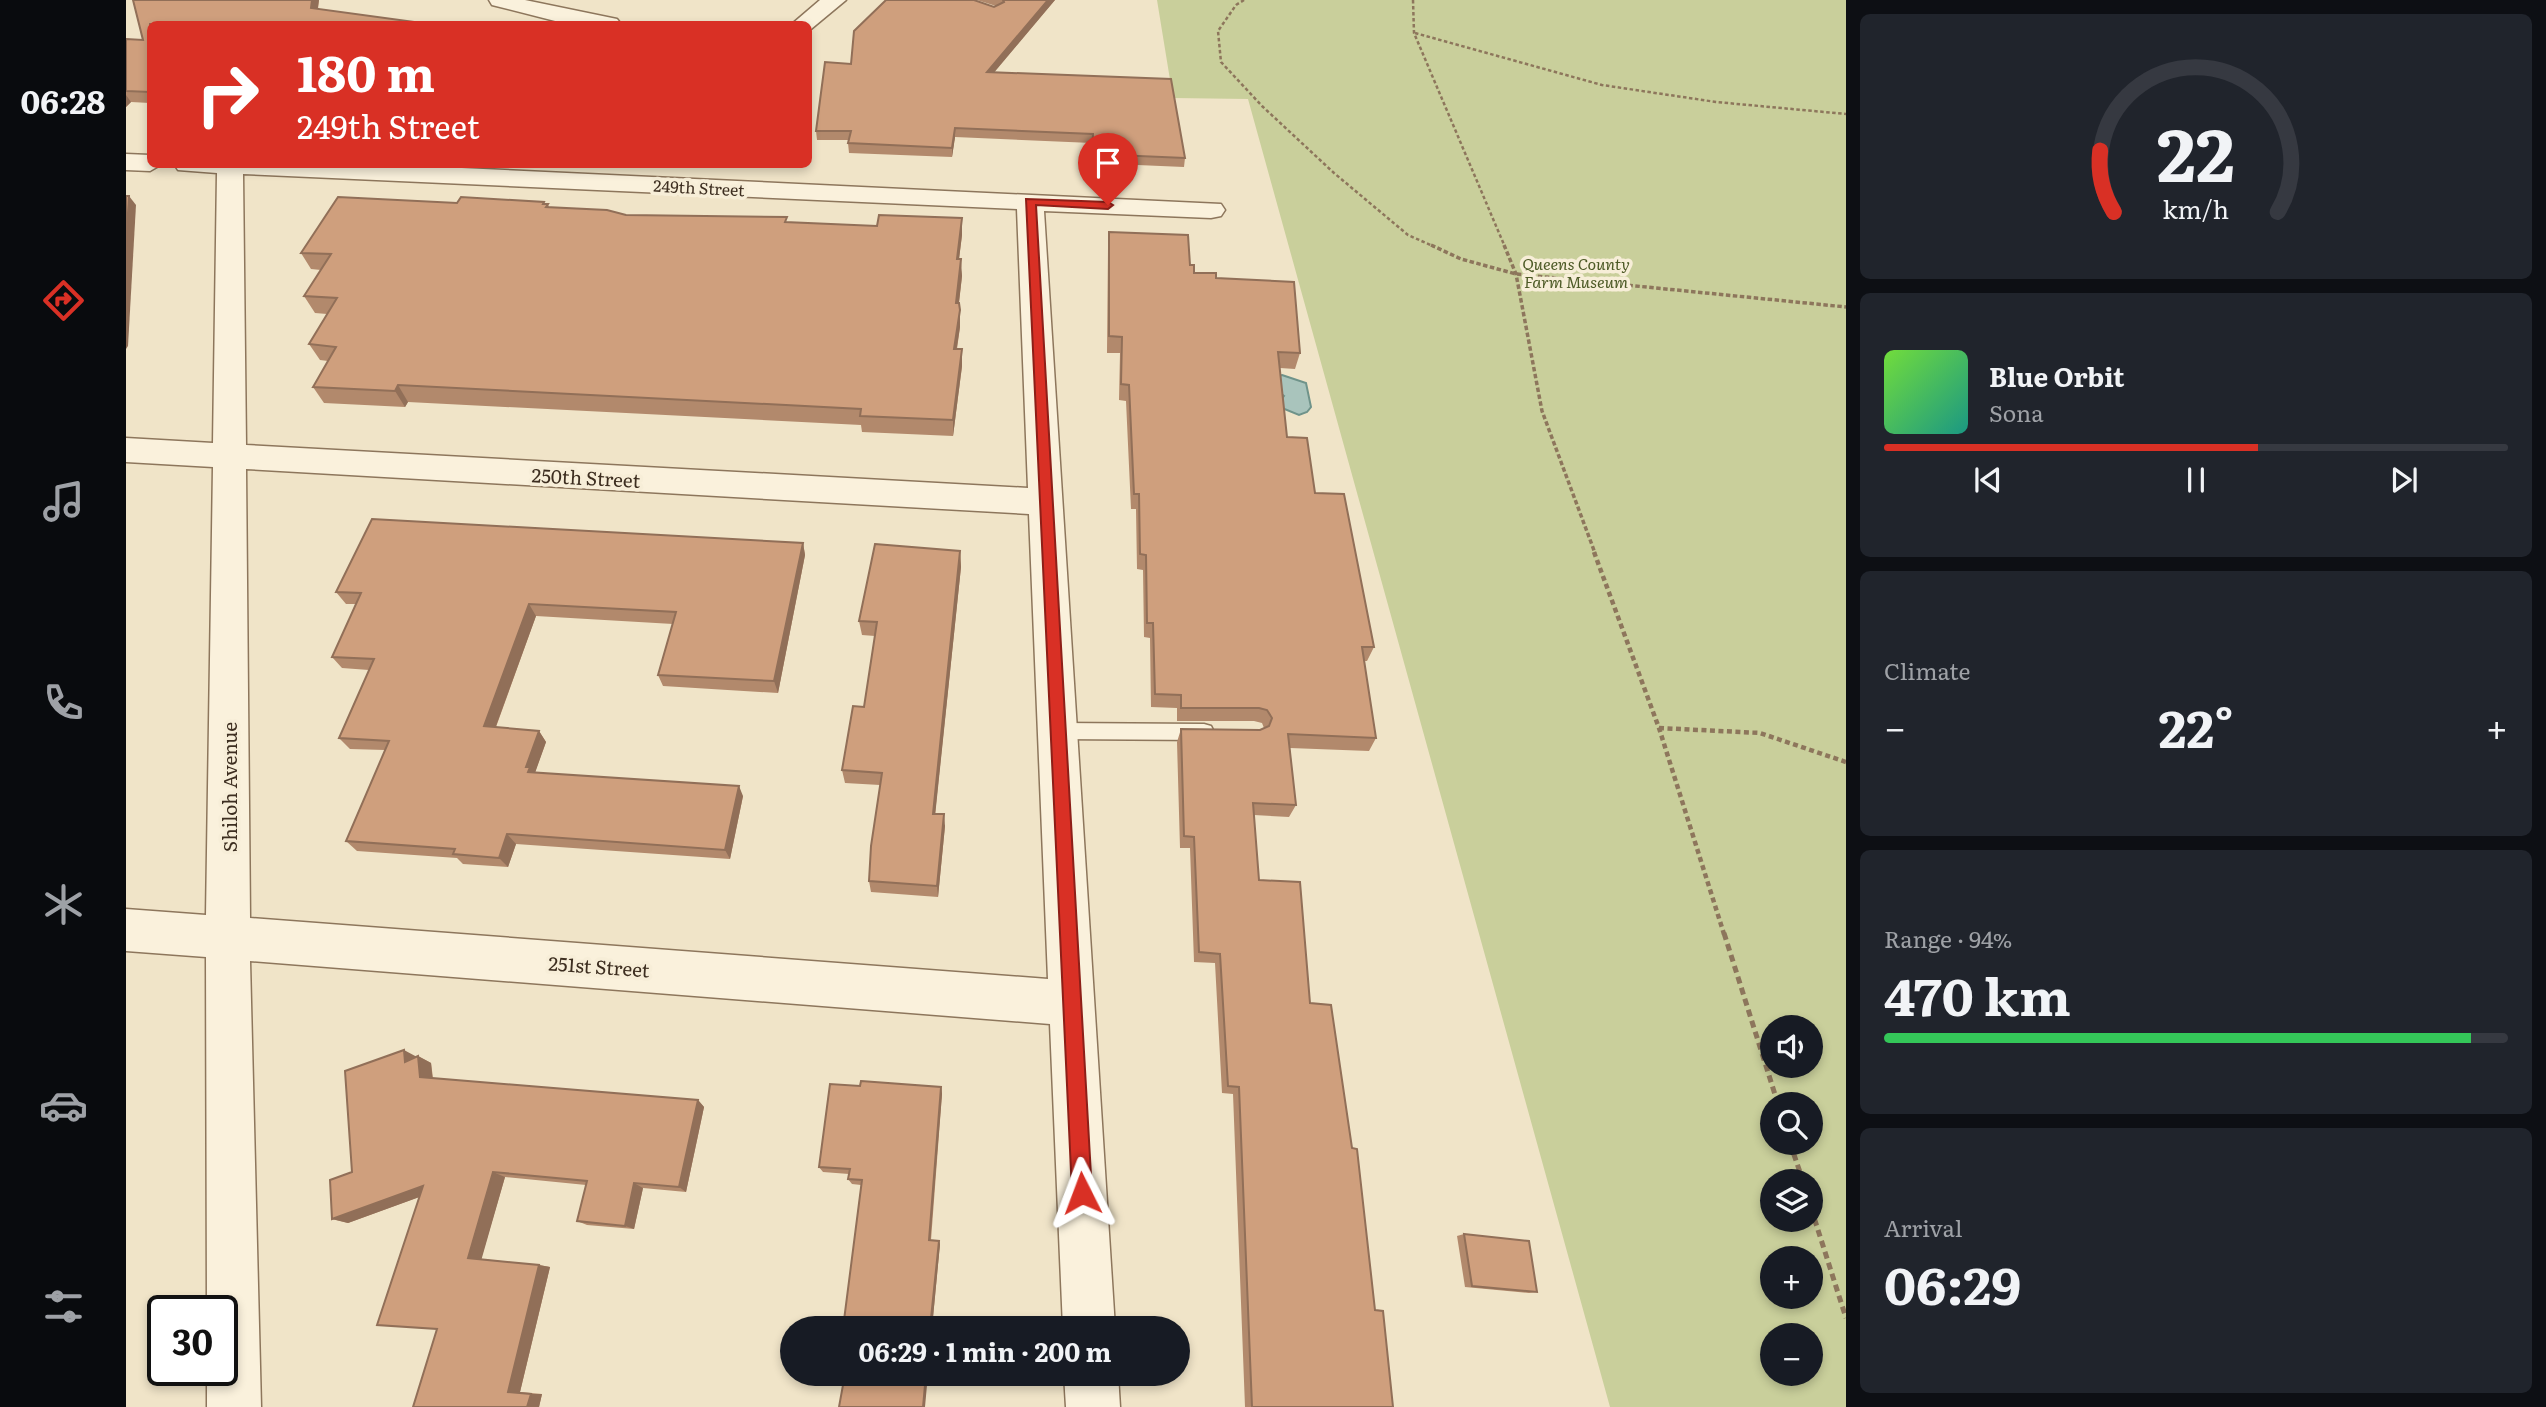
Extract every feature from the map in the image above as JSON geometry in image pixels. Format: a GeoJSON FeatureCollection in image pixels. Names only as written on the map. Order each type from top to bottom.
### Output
{"type":"FeatureCollection","features":[{"type":"Feature","properties":{"kind":"street"},"geometry":{"type":"LineString","coordinates":[[500,0],[557,16],[590,21]]}},
{"type":"Feature","properties":{"kind":"street"},"geometry":{"type":"LineString","coordinates":[[807,21],[835,0]]}},
{"type":"Feature","properties":{"kind":"street"},"geometry":{"type":"LineString","coordinates":[[126,162],[147,163]]}},
{"type":"Feature","properties":{"kind":"street","name":"Shiloh Avenue"},"geometry":{"type":"LineString","coordinates":[[230,168],[228,937],[234,1407]]}},
{"type":"Feature","properties":{"kind":"street","name":"249th Street"},"geometry":{"type":"LineString","coordinates":[[282,168],[745,177],[1030,201],[1211,210]]}},
{"type":"Feature","properties":{"kind":"street"},"geometry":{"type":"LineString","coordinates":[[1030,201],[1088,1316]]}},
{"type":"Feature","properties":{"kind":"street","name":"250th Street"},"geometry":{"type":"LineString","coordinates":[[126,450],[1046,502]]}},
{"type":"Feature","properties":{"kind":"street","name":"251st Street"},"geometry":{"type":"LineString","coordinates":[[126,930],[1072,1003]]}},
{"type":"Feature","properties":{"kind":"street"},"geometry":{"type":"LineString","coordinates":[[1092,1386],[1093,1407]]}},
{"type":"Feature","properties":{"kind":"lane"},"geometry":{"type":"LineString","coordinates":[[1058,732],[1226,732]]}},
{"type":"Feature","properties":{"kind":"path"},"geometry":{"type":"LineString","coordinates":[[1244,0],[1236,5],[1218,31],[1221,62],[1262,106],[1334,173],[1408,235],[1461,259],[1516,274],[1846,307]]}},
{"type":"Feature","properties":{"kind":"path"},"geometry":{"type":"LineString","coordinates":[[1413,0],[1414,33],[1516,274],[1542,411],[1659,728],[1774,1092]]}},
{"type":"Feature","properties":{"kind":"path"},"geometry":{"type":"LineString","coordinates":[[1414,33],[1602,85],[1716,102],[1846,114]]}},
{"type":"Feature","properties":{"kind":"path"},"geometry":{"type":"LineString","coordinates":[[1659,728],[1760,733],[1846,762]]}},
{"type":"Feature","properties":{"kind":"path"},"geometry":{"type":"LineString","coordinates":[[1818,1232],[1846,1318]]}},
{"type":"Feature","properties":{"kind":"green space","name":"Queens County Farm Museum"},"geometry":{"type":"Polygon","coordinates":[[[1157,0],[1846,0],[1846,1407],[1610,1407],[1248,99],[1173,98],[1157,0]]]}},
{"type":"Feature","properties":{"kind":"water"},"geometry":{"type":"Polygon","coordinates":[[[1282,375],[1306,383],[1311,407],[1307,412],[1299,415],[1282,408],[1280,401],[1284,396],[1272,387],[1275,377],[1282,375]]]}},
{"type":"Feature","properties":{"kind":"building"},"geometry":{"type":"Polygon","coordinates":[[[133,0],[312,0],[311,8],[407,21],[147,21],[147,92],[126,91],[126,39],[143,40],[133,0]]]}},
{"type":"Feature","properties":{"kind":"building"},"geometry":{"type":"Polygon","coordinates":[[[886,0],[974,0],[994,7],[1004,2],[1003,0],[1048,0],[987,72],[1171,79],[1185,158],[1092,154],[1093,134],[955,128],[952,148],[848,143],[851,131],[816,131],[825,62],[851,64],[854,31],[886,0]]]}},
{"type":"Feature","properties":{"kind":"building"},"geometry":{"type":"Polygon","coordinates":[[[126,196],[129,196],[126,247],[126,196]]]}},
{"type":"Feature","properties":{"kind":"building"},"geometry":{"type":"Polygon","coordinates":[[[338,197],[457,203],[461,197],[544,202],[543,204],[548,204],[546,207],[607,210],[626,215],[787,217],[785,222],[877,226],[879,215],[962,218],[957,259],[961,259],[956,303],[959,303],[960,310],[954,349],[962,349],[953,420],[860,416],[861,409],[398,385],[395,391],[313,387],[336,347],[309,344],[337,298],[304,296],[331,254],[301,253],[338,197]]]}},
{"type":"Feature","properties":{"kind":"building"},"geometry":{"type":"Polygon","coordinates":[[[1109,232],[1188,235],[1190,265],[1194,265],[1194,273],[1216,273],[1216,278],[1294,282],[1300,353],[1278,352],[1287,437],[1307,438],[1315,493],[1344,494],[1374,647],[1362,647],[1376,738],[1288,734],[1296,805],[1253,803],[1259,880],[1300,882],[1310,1003],[1331,1005],[1352,1148],[1357,1149],[1375,1310],[1383,1311],[1393,1407],[1252,1407],[1239,1087],[1228,1086],[1220,954],[1199,952],[1194,837],[1184,836],[1181,729],[1260,730],[1269,726],[1272,718],[1267,710],[1259,708],[1181,708],[1181,695],[1155,694],[1153,623],[1147,623],[1146,555],[1140,554],[1139,494],[1134,494],[1129,385],[1121,384],[1122,337],[1109,336],[1109,232]]]}},
{"type":"Feature","properties":{"kind":"building"},"geometry":{"type":"Polygon","coordinates":[[[372,519],[803,543],[774,681],[658,675],[676,612],[529,604],[484,726],[539,731],[526,767],[530,767],[528,772],[739,786],[725,850],[507,834],[499,858],[453,854],[455,849],[346,841],[389,741],[339,738],[374,659],[332,657],[361,593],[336,592],[372,519]]]}},
{"type":"Feature","properties":{"kind":"building"},"geometry":{"type":"Polygon","coordinates":[[[875,544],[960,551],[933,814],[944,814],[937,886],[869,881],[871,846],[882,773],[842,770],[853,706],[864,707],[877,622],[859,621],[875,544]]]}},
{"type":"Feature","properties":{"kind":"building"},"geometry":{"type":"Polygon","coordinates":[[[404,1050],[405,1062],[418,1056],[420,1077],[698,1100],[679,1187],[634,1183],[625,1226],[577,1221],[587,1181],[493,1172],[468,1258],[539,1265],[508,1392],[531,1394],[527,1407],[413,1407],[437,1329],[377,1325],[423,1186],[332,1219],[330,1180],[352,1172],[345,1071],[404,1050]]]}},
{"type":"Feature","properties":{"kind":"building"},"geometry":{"type":"Polygon","coordinates":[[[861,1081],[941,1087],[929,1240],[939,1241],[931,1316],[845,1316],[862,1180],[848,1179],[850,1169],[819,1167],[830,1084],[860,1086],[861,1081]]]}},
{"type":"Feature","properties":{"kind":"building"},"geometry":{"type":"Polygon","coordinates":[[[1464,1234],[1529,1241],[1537,1292],[1472,1286],[1464,1234]]]}},
{"type":"Feature","properties":{"kind":"building"},"geometry":{"type":"Polygon","coordinates":[[[843,1386],[925,1386],[923,1407],[839,1407],[843,1386]]]}},
{"type":"Feature","properties":{"kind":"route"},"geometry":{"type":"LineString","coordinates":[[1082,1193],[1030,201],[1108,205]]}}]}
